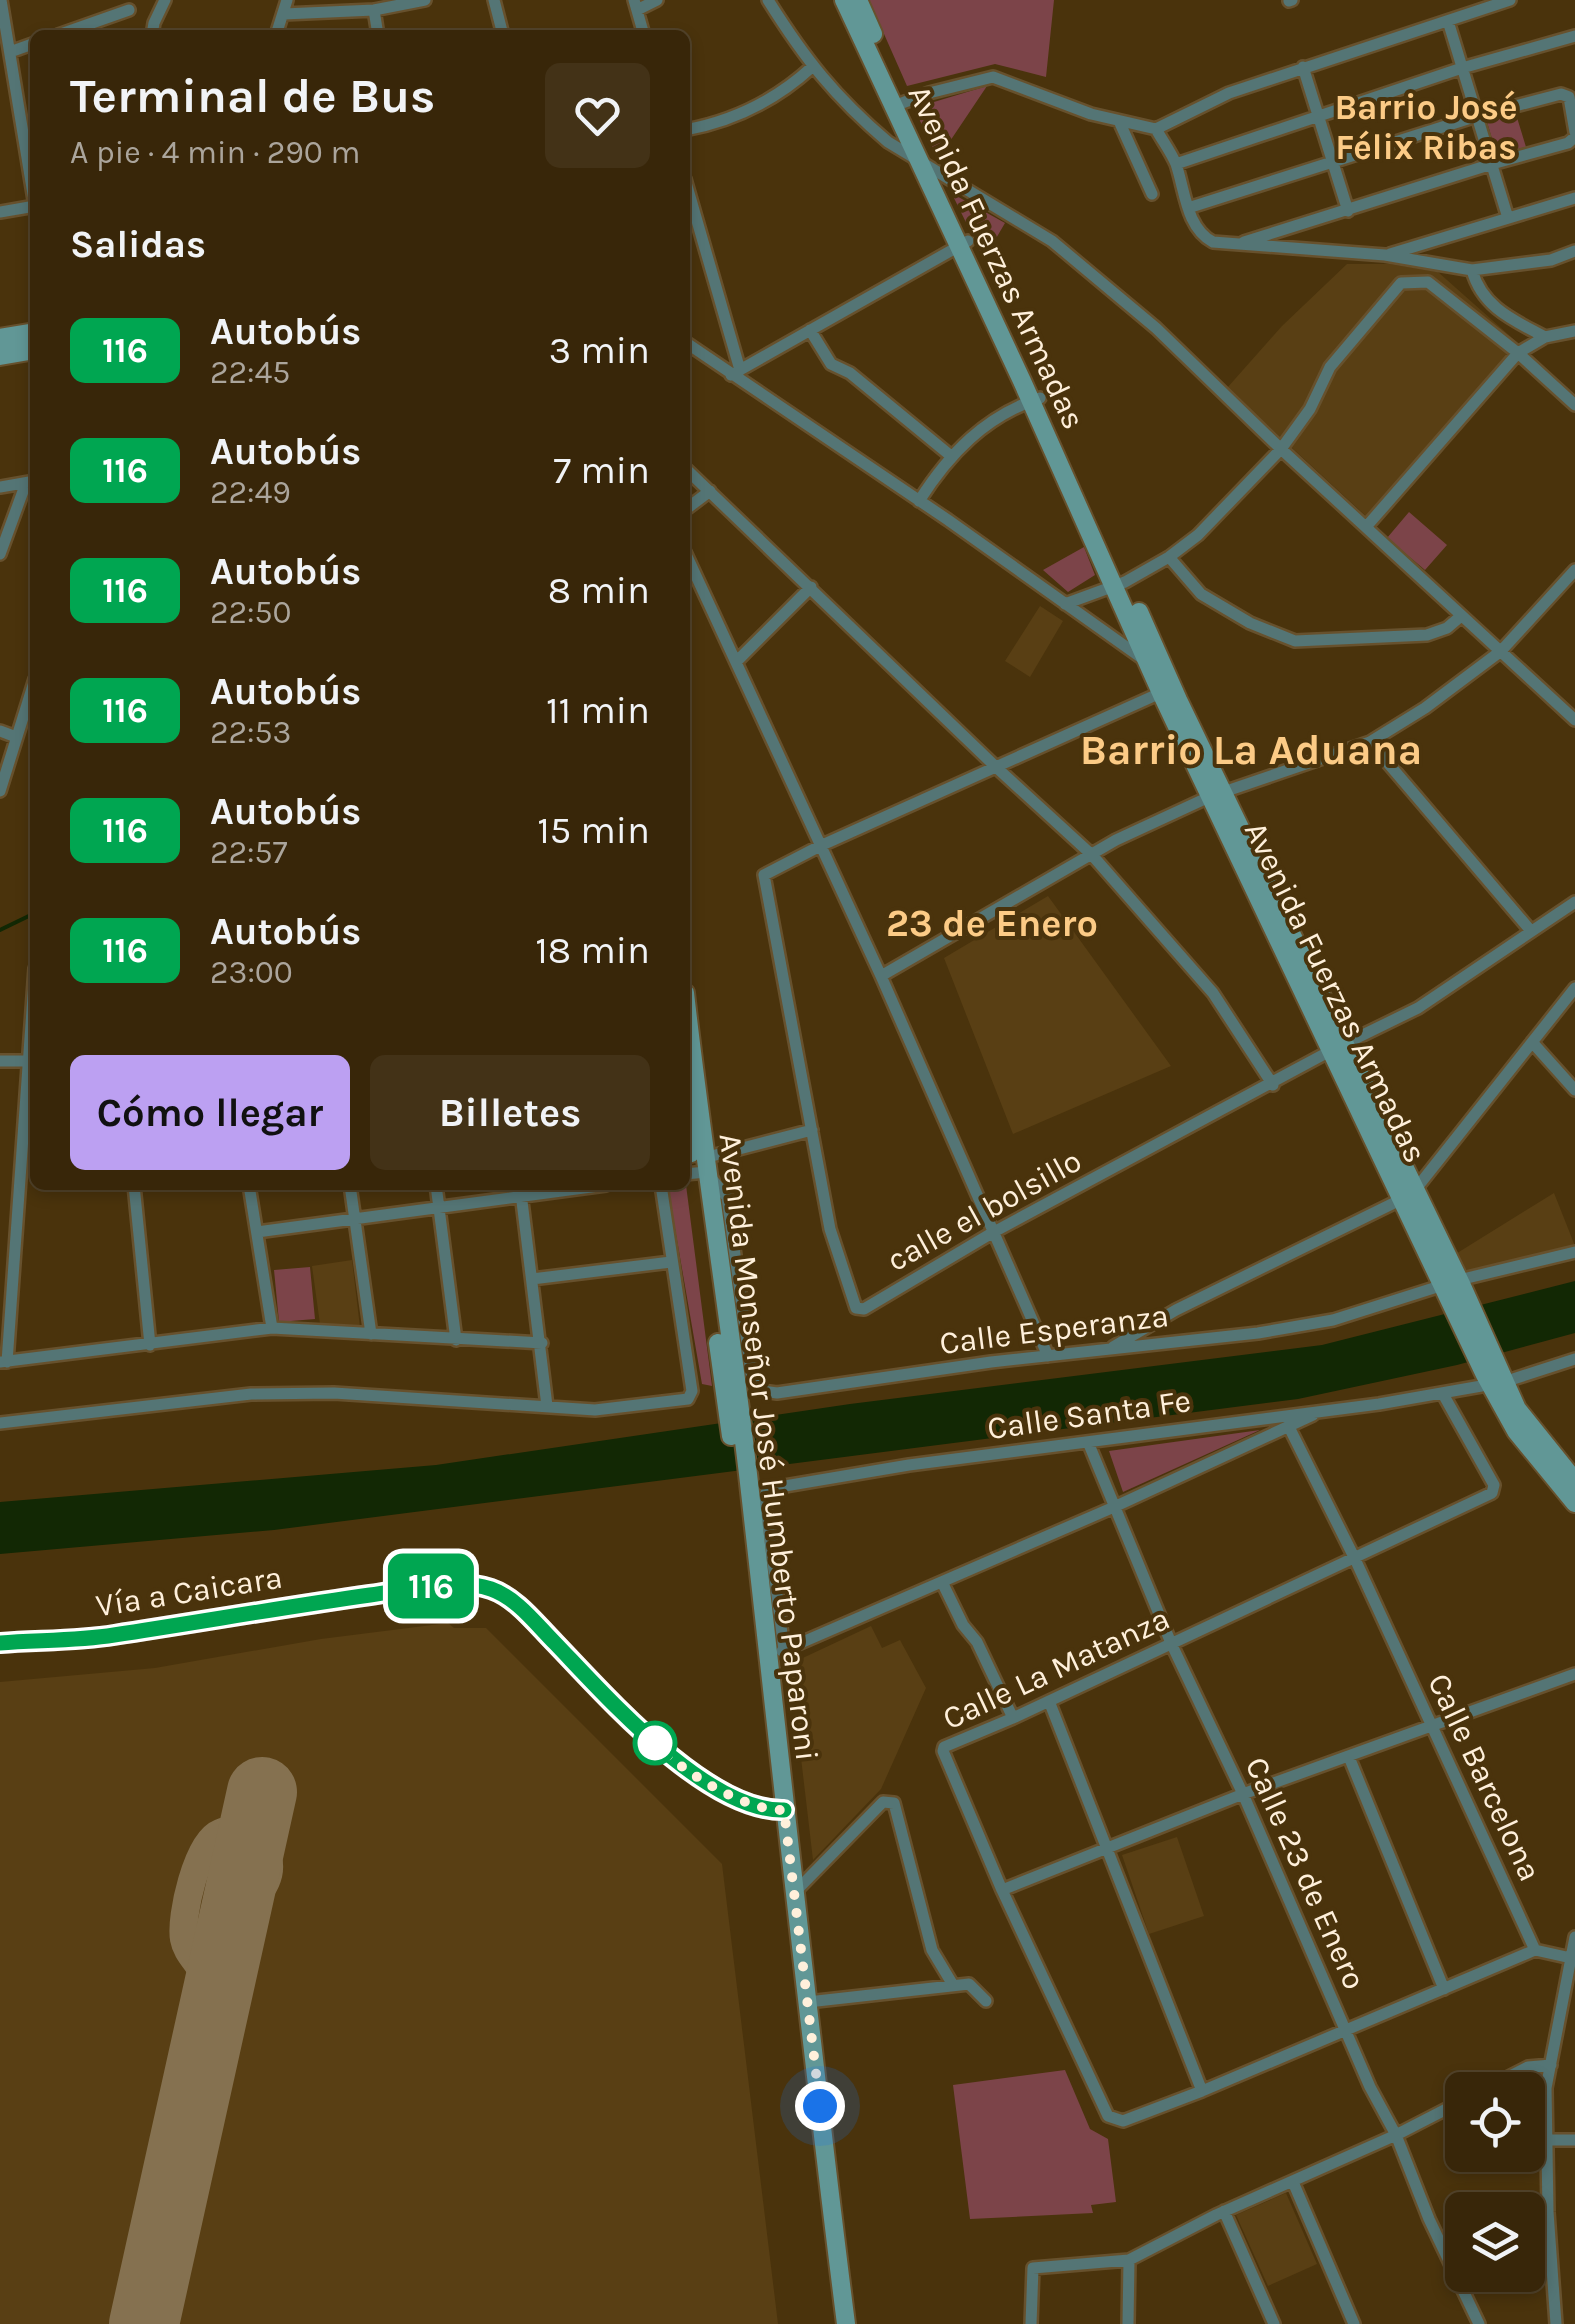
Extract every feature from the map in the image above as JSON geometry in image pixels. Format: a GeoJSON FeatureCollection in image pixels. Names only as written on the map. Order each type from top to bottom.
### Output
{"type":"FeatureCollection","features":[{"type":"Feature","properties":{"kind":"street"},"geometry":{"type":"LineString","coordinates":[[1,0],[30,142]]}},
{"type":"Feature","properties":{"kind":"street"},"geometry":{"type":"LineString","coordinates":[[153,30],[165,0]]}},
{"type":"Feature","properties":{"kind":"street"},"geometry":{"type":"LineString","coordinates":[[278,30],[288,0]]}},
{"type":"Feature","properties":{"kind":"street"},"geometry":{"type":"LineString","coordinates":[[284,14],[374,10],[425,0]]}},
{"type":"Feature","properties":{"kind":"street"},"geometry":{"type":"LineString","coordinates":[[494,0],[501,30]]}},
{"type":"Feature","properties":{"kind":"street"},"geometry":{"type":"LineString","coordinates":[[642,30],[635,5],[657,0]]}},
{"type":"Feature","properties":{"kind":"street"},"geometry":{"type":"LineString","coordinates":[[768,0],[812,67],[876,132],[1052,242],[1156,328],[1461,616],[1574,717]]}},
{"type":"Feature","properties":{"kind":"street","name":"Avenida Fuerzas Armadas"},"geometry":{"type":"LineString","coordinates":[[844,0],[936,172],[963,243]]}},
{"type":"Feature","properties":{"kind":"street","name":"Avenida Fuerzas Armadas"},"geometry":{"type":"LineString","coordinates":[[858,0],[920,159],[963,243],[1216,795],[1452,1285],[1516,1430],[1575,1504]]}},
{"type":"Feature","properties":{"kind":"street"},"geometry":{"type":"LineString","coordinates":[[898,103],[993,77],[1047,100],[1156,129],[1229,92],[1510,0]]}},
{"type":"Feature","properties":{"kind":"street"},"geometry":{"type":"LineString","coordinates":[[72,30],[129,10]]}},
{"type":"Feature","properties":{"kind":"street"},"geometry":{"type":"LineString","coordinates":[[374,10],[377,30]]}},
{"type":"Feature","properties":{"kind":"street"},"geometry":{"type":"LineString","coordinates":[[1448,21],[1508,218]]}},
{"type":"Feature","properties":{"kind":"street"},"geometry":{"type":"LineString","coordinates":[[1176,164],[1462,68],[1575,36]]}},
{"type":"Feature","properties":{"kind":"street"},"geometry":{"type":"LineString","coordinates":[[10,52],[30,45]]}},
{"type":"Feature","properties":{"kind":"street"},"geometry":{"type":"LineString","coordinates":[[690,129],[758,107],[789,88],[812,67]]}},
{"type":"Feature","properties":{"kind":"street"},"geometry":{"type":"LineString","coordinates":[[1303,67],[1348,211]]}},
{"type":"Feature","properties":{"kind":"street"},"geometry":{"type":"LineString","coordinates":[[1188,208],[1477,116],[1566,94],[1575,135],[1568,143],[1235,245]]}},
{"type":"Feature","properties":{"kind":"street"},"geometry":{"type":"LineString","coordinates":[[1119,121],[1152,194]]}},
{"type":"Feature","properties":{"kind":"street"},"geometry":{"type":"LineString","coordinates":[[1156,129],[1176,164],[1188,208],[1206,238],[1235,245],[1386,255],[1472,270],[1551,260],[1575,251]]}},
{"type":"Feature","properties":{"kind":"street"},"geometry":{"type":"LineString","coordinates":[[1386,255],[1575,198]]}},
{"type":"Feature","properties":{"kind":"street"},"geometry":{"type":"LineString","coordinates":[[690,199],[736,372]]}},
{"type":"Feature","properties":{"kind":"street"},"geometry":{"type":"LineString","coordinates":[[0,212],[30,207]]}},
{"type":"Feature","properties":{"kind":"street"},"geometry":{"type":"LineString","coordinates":[[736,372],[963,243]]}},
{"type":"Feature","properties":{"kind":"street"},"geometry":{"type":"LineString","coordinates":[[1472,270],[1481,296],[1546,338]]}},
{"type":"Feature","properties":{"kind":"street"},"geometry":{"type":"LineString","coordinates":[[1065,604],[1120,583],[1170,557],[1198,535],[1281,448],[1310,408],[1330,367],[1401,282],[1428,282],[1575,405]]}},
{"type":"Feature","properties":{"kind":"street"},"geometry":{"type":"LineString","coordinates":[[810,330],[831,364],[850,373],[951,456]]}},
{"type":"Feature","properties":{"kind":"street"},"geometry":{"type":"LineString","coordinates":[[1366,527],[1518,354],[1546,338],[1575,331]]}},
{"type":"Feature","properties":{"kind":"street"},"geometry":{"type":"LineString","coordinates":[[0,338],[30,333]]}},
{"type":"Feature","properties":{"kind":"street"},"geometry":{"type":"LineString","coordinates":[[690,345],[736,372],[1156,665]]}},
{"type":"Feature","properties":{"kind":"street"},"geometry":{"type":"LineString","coordinates":[[0,356],[30,351]]}},
{"type":"Feature","properties":{"kind":"street"},"geometry":{"type":"LineString","coordinates":[[919,501],[960,444],[1035,399]]}},
{"type":"Feature","properties":{"kind":"street"},"geometry":{"type":"LineString","coordinates":[[690,473],[1092,855],[1213,993],[1273,1085]]}},
{"type":"Feature","properties":{"kind":"street"},"geometry":{"type":"LineString","coordinates":[[0,487],[30,482]]}},
{"type":"Feature","properties":{"kind":"street"},"geometry":{"type":"LineString","coordinates":[[0,554],[30,482]]}},
{"type":"Feature","properties":{"kind":"street"},"geometry":{"type":"LineString","coordinates":[[690,506],[710,491]]}},
{"type":"Feature","properties":{"kind":"street"},"geometry":{"type":"LineString","coordinates":[[1170,557],[1201,594],[1250,623],[1295,641],[1427,634],[1447,628],[1461,616]]}},
{"type":"Feature","properties":{"kind":"street"},"geometry":{"type":"LineString","coordinates":[[690,562],[881,976],[1048,1356]]}},
{"type":"Feature","properties":{"kind":"street"},"geometry":{"type":"LineString","coordinates":[[881,976],[1116,840],[1216,795],[1370,742],[1425,708],[1501,651],[1575,570]]}},
{"type":"Feature","properties":{"kind":"street"},"geometry":{"type":"LineString","coordinates":[[737,660],[811,587]]}},
{"type":"Feature","properties":{"kind":"street"},"geometry":{"type":"LineString","coordinates":[[820,846],[1167,690]]}},
{"type":"Feature","properties":{"kind":"street"},"geometry":{"type":"LineString","coordinates":[[0,791],[30,694]]}},
{"type":"Feature","properties":{"kind":"street"},"geometry":{"type":"LineString","coordinates":[[0,731],[16,737]]}},
{"type":"Feature","properties":{"kind":"street"},"geometry":{"type":"LineString","coordinates":[[1370,742],[1531,932]]}},
{"type":"Feature","properties":{"kind":"street","name":"calle el bolsillo"},"geometry":{"type":"LineString","coordinates":[[820,846],[764,875],[830,1229],[856,1308],[864,1308],[992,1233],[1418,1008],[1575,902]]}},
{"type":"Feature","properties":{"kind":"street"},"geometry":{"type":"LineString","coordinates":[[1110,1349],[1176,1310],[1409,1194],[1575,988]]}},
{"type":"Feature","properties":{"kind":"street"},"geometry":{"type":"LineString","coordinates":[[1532,1042],[1575,1090]]}},
{"type":"Feature","properties":{"kind":"street"},"geometry":{"type":"LineString","coordinates":[[0,1061],[30,1061]]}},
{"type":"Feature","properties":{"kind":"street","name":"Avenida Monseñor José Humberto Paparoni"},"geometry":{"type":"LineString","coordinates":[[690,1066],[697,1169]]}},
{"type":"Feature","properties":{"kind":"street"},"geometry":{"type":"LineString","coordinates":[[30,1082],[4,1362],[272,1328],[542,1343]]}},
{"type":"Feature","properties":{"kind":"street"},"geometry":{"type":"LineString","coordinates":[[697,1169],[812,1130]]}},
{"type":"Feature","properties":{"kind":"street","name":"Avenida Monseñor José Humberto Paparoni"},"geometry":{"type":"LineString","coordinates":[[690,1137],[742,1475],[835,2324]]}},
{"type":"Feature","properties":{"kind":"street","name":"Calle Esperanza"},"geometry":{"type":"LineString","coordinates":[[697,1169],[727,1197],[752,1380],[762,1391],[777,1393],[1048,1356],[1258,1333],[1333,1320],[1575,1252]]}},
{"type":"Feature","properties":{"kind":"street"},"geometry":{"type":"LineString","coordinates":[[134,1190],[150,1345]]}},
{"type":"Feature","properties":{"kind":"street"},"geometry":{"type":"LineString","coordinates":[[251,1190],[272,1328]]}},
{"type":"Feature","properties":{"kind":"street"},"geometry":{"type":"LineString","coordinates":[[351,1190],[371,1334]]}},
{"type":"Feature","properties":{"kind":"street"},"geometry":{"type":"LineString","coordinates":[[437,1190],[456,1340]]}},
{"type":"Feature","properties":{"kind":"street"},"geometry":{"type":"LineString","coordinates":[[0,1423],[251,1394],[334,1393],[595,1410],[688,1399],[692,1391],[663,1190]]}},
{"type":"Feature","properties":{"kind":"street"},"geometry":{"type":"LineString","coordinates":[[257,1232],[439,1208],[521,1191],[547,1406]]}},
{"type":"Feature","properties":{"kind":"street"},"geometry":{"type":"LineString","coordinates":[[532,1279],[672,1262]]}},
{"type":"Feature","properties":{"kind":"street","name":"Calle Santa Fe"},"geometry":{"type":"LineString","coordinates":[[776,1653],[764,1500],[774,1488],[910,1465],[1443,1394],[1575,1358]]}},
{"type":"Feature","properties":{"kind":"street","name":"Avenida Fuerzas Armadas"},"geometry":{"type":"LineString","coordinates":[[1495,1380],[1575,1481]]}},
{"type":"Feature","properties":{"kind":"street","name":"Calle La Matanza"},"geometry":{"type":"LineString","coordinates":[[1202,2091],[1123,2120],[1108,2116],[942,1751],[1492,1493],[1494,1485],[1443,1394]]}},
{"type":"Feature","properties":{"kind":"street"},"geometry":{"type":"LineString","coordinates":[[776,1653],[1114,1507],[1317,1413]]}},
{"type":"Feature","properties":{"kind":"street","name":"Calle Barcelona"},"geometry":{"type":"LineString","coordinates":[[1290,1427],[1356,1559],[1535,1950]]}},
{"type":"Feature","properties":{"kind":"street","name":"Calle 23 de Enero"},"geometry":{"type":"LineString","coordinates":[[1088,1442],[1172,1644],[1479,2324]]}},
{"type":"Feature","properties":{"kind":"street","name":"Avenida Monseñor José Humberto Paparoni"},"geometry":{"type":"LineString","coordinates":[[742,1475],[776,1653],[779,1810],[794,1893],[846,2324]]}},
{"type":"Feature","properties":{"kind":"street"},"geometry":{"type":"LineString","coordinates":[[942,1582],[963,1626],[977,1642],[1013,1718]]}},
{"type":"Feature","properties":{"kind":"street","name":"Vía a Caicara"},"geometry":{"type":"LineString","coordinates":[[0,1643],[108,1636],[431,1586],[473,1585],[495,1590],[522,1608],[638,1728],[700,1780],[750,1803],[779,1810]]}},
{"type":"Feature","properties":{"kind":"street"},"geometry":{"type":"LineString","coordinates":[[1002,1890],[1243,1794],[1575,1674]]}},
{"type":"Feature","properties":{"kind":"street"},"geometry":{"type":"LineString","coordinates":[[1049,1701],[1202,2091],[1535,1950],[1571,1958]]}},
{"type":"Feature","properties":{"kind":"street"},"geometry":{"type":"LineString","coordinates":[[1350,1757],[1444,1989]]}},
{"type":"Feature","properties":{"kind":"street"},"geometry":{"type":"LineString","coordinates":[[794,1893],[884,1802],[894,1803],[932,1950],[953,1985]]}},
{"type":"Feature","properties":{"kind":"street"},"geometry":{"type":"LineString","coordinates":[[1556,2324],[1548,2212],[1546,2088],[1575,1938]]}},
{"type":"Feature","properties":{"kind":"street"},"geometry":{"type":"LineString","coordinates":[[808,2002],[970,1984],[986,2000]]}},
{"type":"Feature","properties":{"kind":"street"},"geometry":{"type":"LineString","coordinates":[[1518,2072],[1551,2065]]}},
{"type":"Feature","properties":{"kind":"street"},"geometry":{"type":"LineString","coordinates":[[1031,2324],[1032,2268],[1129,2260],[1224,2211],[1445,2110]]}},
{"type":"Feature","properties":{"kind":"street"},"geometry":{"type":"LineString","coordinates":[[1547,2140],[1575,2140]]}},
{"type":"Feature","properties":{"kind":"street"},"geometry":{"type":"LineString","coordinates":[[1293,2182],[1354,2324]]}},
{"type":"Feature","properties":{"kind":"street"},"geometry":{"type":"LineString","coordinates":[[1224,2211],[1274,2324]]}},
{"type":"Feature","properties":{"kind":"street"},"geometry":{"type":"LineString","coordinates":[[1128,2324],[1129,2260]]}},
{"type":"Feature","properties":{"kind":"shaded area"},"geometry":{"type":"Polygon","coordinates":[[[869,0],[1054,0],[1046,77],[995,64],[907,86],[869,0]]]}},
{"type":"Feature","properties":{"kind":"shaded area"},"geometry":{"type":"Polygon","coordinates":[[[987,86],[938,159],[914,108],[987,86]]]}},
{"type":"Feature","properties":{"kind":"shaded area"},"geometry":{"type":"Polygon","coordinates":[[[1515,111],[1526,147],[1497,155],[1486,119],[1515,111]]]}},
{"type":"Feature","properties":{"kind":"shaded area"},"geometry":{"type":"Polygon","coordinates":[[[952,194],[1005,223],[984,259],[952,194]]]}},
{"type":"Feature","properties":{"kind":"shaded area"},"geometry":{"type":"Polygon","coordinates":[[[1347,264],[1390,264],[1438,272],[1519,344],[1367,517],[1227,388],[1282,326],[1347,264]]]}},
{"type":"Feature","properties":{"kind":"shaded area"},"geometry":{"type":"Polygon","coordinates":[[[1409,512],[1447,545],[1425,570],[1387,538],[1409,512]]]}},
{"type":"Feature","properties":{"kind":"shaded area"},"geometry":{"type":"Polygon","coordinates":[[[1084,547],[1095,575],[1068,592],[1043,570],[1084,547]]]}},
{"type":"Feature","properties":{"kind":"shaded area"},"geometry":{"type":"Polygon","coordinates":[[[1040,606],[1063,621],[1030,677],[1005,661],[1040,606]]]}},
{"type":"Feature","properties":{"kind":"shaded area"},"geometry":{"type":"Polygon","coordinates":[[[1048,896],[1171,1066],[1013,1134],[944,958],[1048,896]]]}},
{"type":"Feature","properties":{"kind":"shaded area"},"geometry":{"type":"Polygon","coordinates":[[[668,1190],[687,1190],[712,1386],[702,1384],[668,1190]]]}},
{"type":"Feature","properties":{"kind":"shaded area"},"geometry":{"type":"Polygon","coordinates":[[[1554,1193],[1575,1246],[1463,1274],[1454,1255],[1554,1193]]]}},
{"type":"Feature","properties":{"kind":"shaded area"},"geometry":{"type":"Polygon","coordinates":[[[352,1260],[360,1327],[320,1324],[312,1266],[352,1260]]]}},
{"type":"Feature","properties":{"kind":"shaded area"},"geometry":{"type":"Polygon","coordinates":[[[310,1267],[315,1319],[279,1322],[274,1270],[310,1267]]]}},
{"type":"Feature","properties":{"kind":"shaded area"},"geometry":{"type":"Polygon","coordinates":[[[1575,1281],[1575,1333],[1457,1365],[1298,1399],[274,1530],[0,1554],[0,1502],[436,1465],[850,1404],[1322,1345],[1575,1281]]]}},
{"type":"Feature","properties":{"kind":"shaded area"},"geometry":{"type":"Polygon","coordinates":[[[1260,1430],[1123,1492],[1109,1451],[1260,1430]]]}},
{"type":"Feature","properties":{"kind":"shaded area"},"geometry":{"type":"Polygon","coordinates":[[[448,1623],[454,1628],[486,1628],[722,1864],[778,2324],[0,2324],[0,1682],[155,1668],[321,1639],[448,1623]]]}},
{"type":"Feature","properties":{"kind":"shaded area"},"geometry":{"type":"Polygon","coordinates":[[[871,1626],[882,1648],[900,1640],[926,1688],[881,1789],[813,1860],[790,1664],[871,1626]]]}},
{"type":"Feature","properties":{"kind":"shaded area"},"geometry":{"type":"Polygon","coordinates":[[[1177,1837],[1204,1916],[1149,1934],[1122,1855],[1177,1837]]]}},
{"type":"Feature","properties":{"kind":"shaded area"},"geometry":{"type":"Polygon","coordinates":[[[1065,2070],[1090,2129],[1108,2139],[1116,2202],[1091,2205],[1093,2213],[970,2219],[953,2085],[1065,2070]]]}},
{"type":"Feature","properties":{"kind":"shaded area"},"geometry":{"type":"Polygon","coordinates":[[[1286,2193],[1317,2264],[1268,2286],[1236,2215],[1286,2193]]]}},
{"type":"Feature","properties":{"kind":"waterway"},"geometry":{"type":"LineString","coordinates":[[0,930],[30,915]]}},
{"type":"Feature","properties":{"kind":"taxiway"},"geometry":{"type":"LineString","coordinates":[[209,2033],[210,1990],[185,1943],[183,1928],[192,1881],[204,1850],[220,1833],[231,1830],[251,1835],[259,1842],[269,1870],[260,1891],[235,1915]]}},
{"type":"Feature","properties":{"kind":"runway"},"geometry":{"type":"LineString","coordinates":[[144,2324],[262,1792]]}},
{"type":"Feature","properties":{"kind":"bus line","name":"116"},"geometry":{"type":"LineString","coordinates":[[0,1643],[108,1636],[431,1586],[473,1585],[495,1590],[522,1608],[638,1728],[700,1780],[750,1803],[784,1810]]}},
{"type":"Feature","properties":{"kind":"district","name":"Barrio José Félix Ribas"},"geometry":{"type":"Point","coordinates":[1426,127]}},
{"type":"Feature","properties":{"kind":"district","name":"Barrio La Aduana"},"geometry":{"type":"Point","coordinates":[1251,749]}},
{"type":"Feature","properties":{"kind":"district","name":"23 de Enero"},"geometry":{"type":"Point","coordinates":[992,923]}},
{"type":"Feature","properties":{"kind":"route"},"geometry":{"type":"LineString","coordinates":[[655,1743],[700,1780],[750,1803],[784,1810],[820,2106]]}}]}
